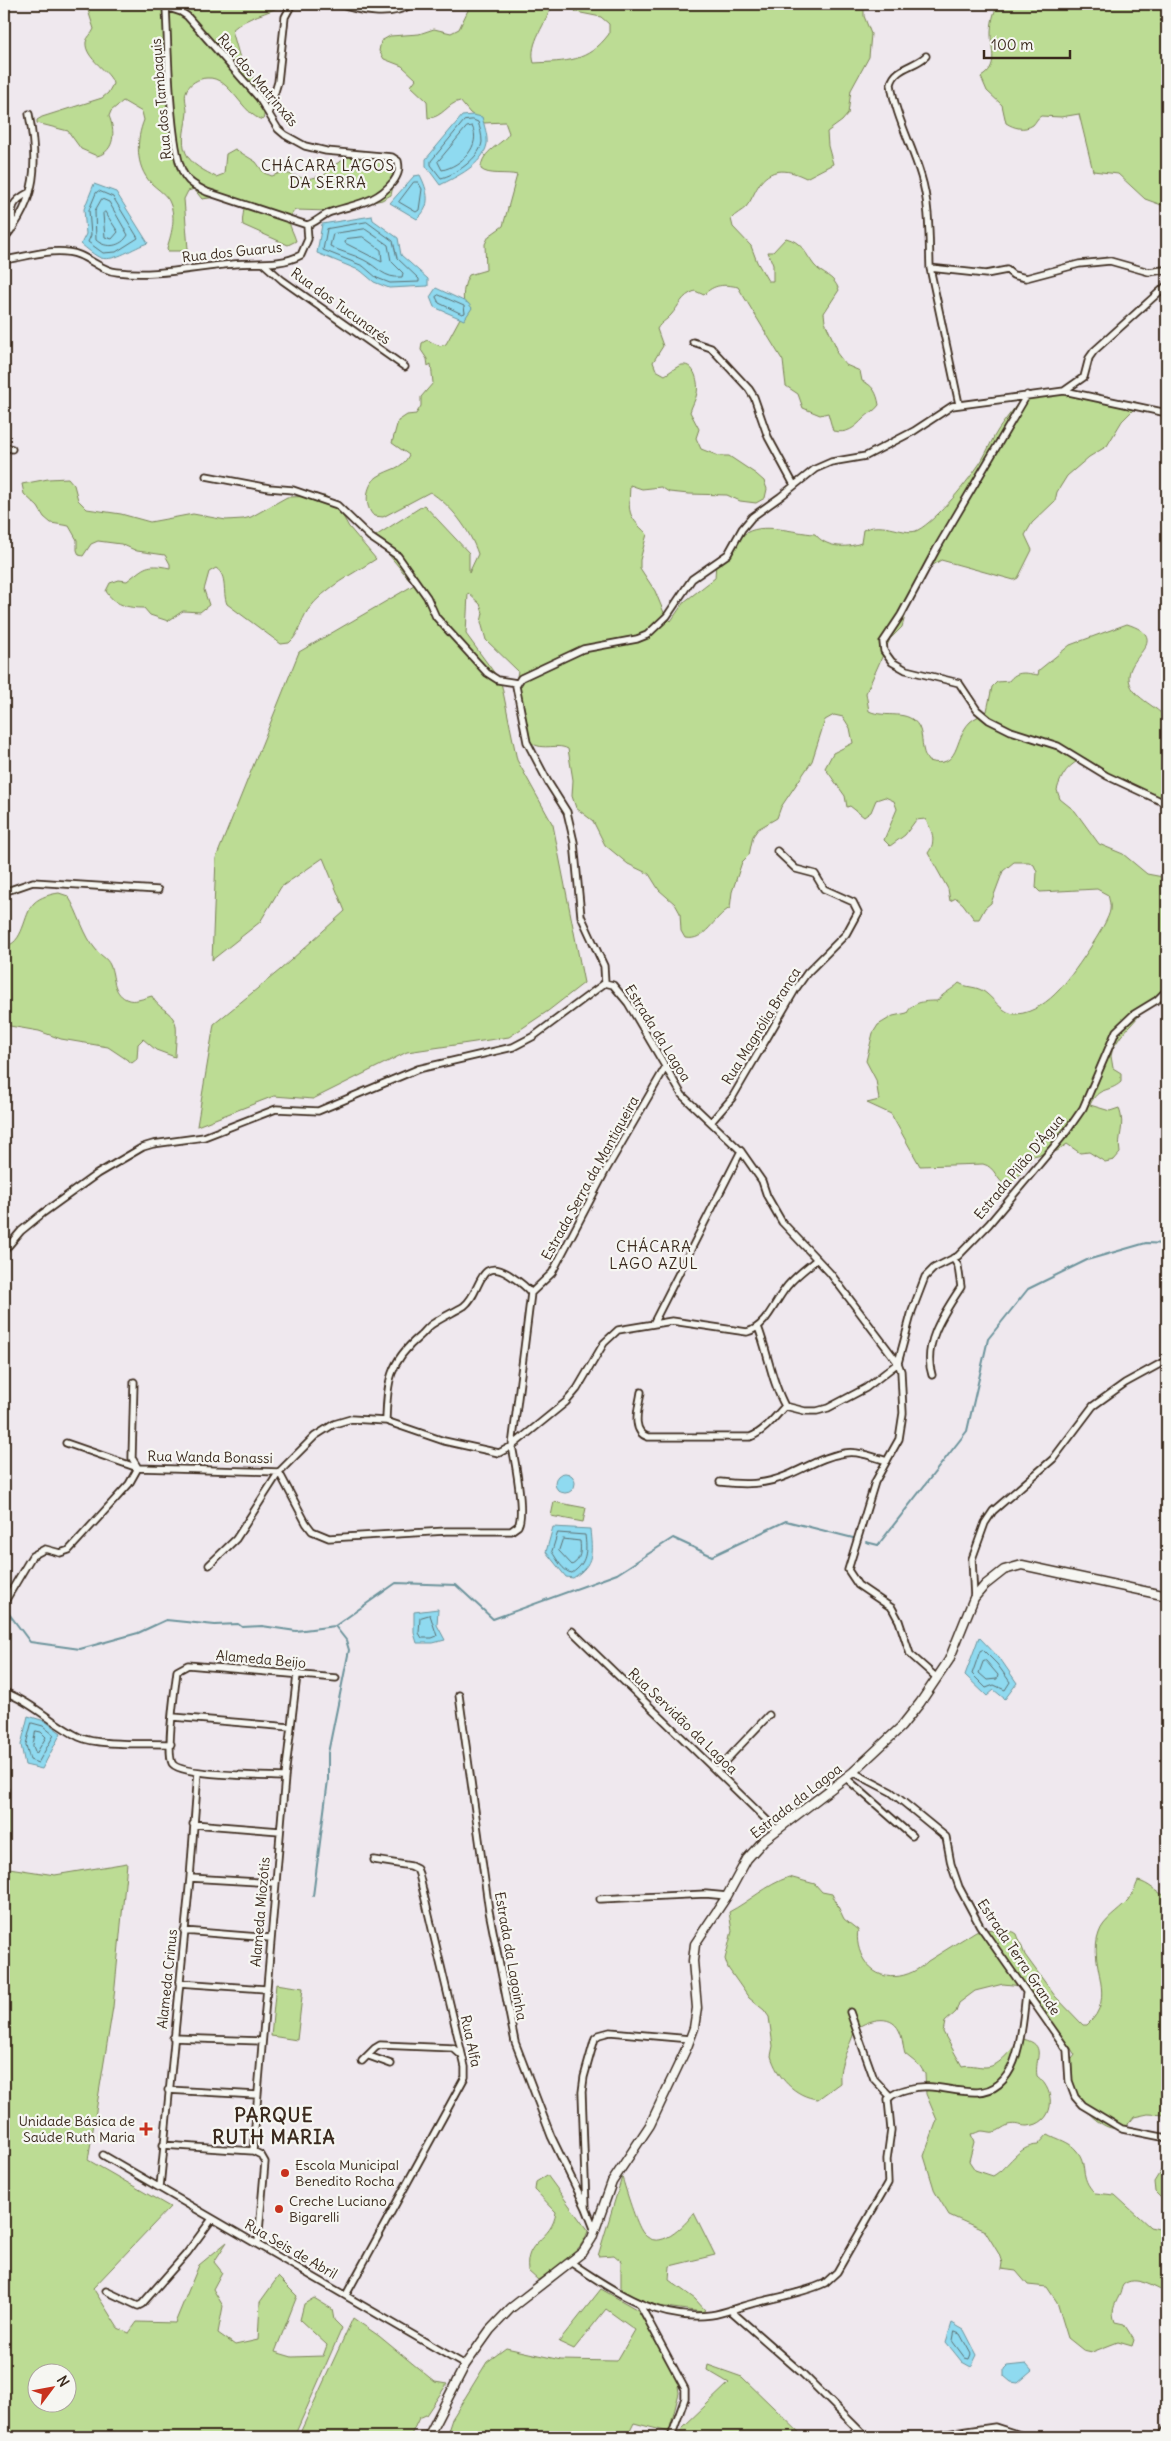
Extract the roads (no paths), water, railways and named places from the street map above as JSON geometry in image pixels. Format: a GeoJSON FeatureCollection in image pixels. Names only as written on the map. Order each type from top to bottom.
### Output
{"type":"FeatureCollection","features":[{"type":"Feature","properties":{"kind":"street"},"geometry":{"type":"LineString","coordinates":[[269,111],[278,82],[285,17],[292,4]]}},
{"type":"Feature","properties":{"kind":"street"},"geometry":{"type":"LineString","coordinates":[[338,4],[384,13],[397,11],[412,4]]}},
{"type":"Feature","properties":{"kind":"street","name":"Rua dos Matrinxãs"},"geometry":{"type":"LineString","coordinates":[[166,5],[187,16],[269,111],[278,129],[285,135],[305,146],[326,151],[392,157],[398,161],[399,173],[380,196],[329,213],[307,225]]}},
{"type":"Feature","properties":{"kind":"street","name":"Rua dos Tambaquis"},"geometry":{"type":"LineString","coordinates":[[166,5],[177,155],[184,176],[194,185],[207,192],[307,225]]}},
{"type":"Feature","properties":{"kind":"street"},"geometry":{"type":"LineString","coordinates":[[926,56],[916,65],[899,71],[891,84],[896,106],[922,178],[928,220],[930,268],[959,404]]}},
{"type":"Feature","properties":{"kind":"street"},"geometry":{"type":"LineString","coordinates":[[4,239],[13,228],[30,192],[35,168],[34,141],[29,114]]}},
{"type":"Feature","properties":{"kind":"street"},"geometry":{"type":"LineString","coordinates":[[13,228],[11,210],[14,202],[30,192]]}},
{"type":"Feature","properties":{"kind":"street","name":"Rua dos Guarus"},"geometry":{"type":"LineString","coordinates":[[4,260],[68,252],[114,272],[133,274],[235,264],[264,264],[301,255],[308,239],[307,225]]}},
{"type":"Feature","properties":{"kind":"street"},"geometry":{"type":"LineString","coordinates":[[930,268],[986,274],[1007,270],[1013,275],[1026,278],[1079,264],[1110,261],[1149,272],[1167,272]]}},
{"type":"Feature","properties":{"kind":"street","name":"Rua dos Tucunarés"},"geometry":{"type":"LineString","coordinates":[[264,264],[298,292],[405,367]]}},
{"type":"Feature","properties":{"kind":"street"},"geometry":{"type":"LineString","coordinates":[[1064,391],[1084,376],[1089,358],[1094,351],[1167,285]]}},
{"type":"Feature","properties":{"kind":"street"},"geometry":{"type":"LineString","coordinates":[[693,342],[711,348],[749,389],[768,437],[794,485]]}},
{"type":"Feature","properties":{"kind":"street"},"geometry":{"type":"LineString","coordinates":[[206,476],[269,488],[293,490],[337,505],[370,536],[398,556],[428,598],[436,617],[488,673],[498,680],[517,684],[526,675],[566,656],[584,650],[638,639],[647,635],[663,621],[692,579],[728,554],[752,517],[794,485],[821,466],[831,462],[861,458],[884,448],[946,409],[959,404],[1064,391],[1167,413]]}},
{"type":"Feature","properties":{"kind":"street"},"geometry":{"type":"LineString","coordinates":[[1027,395],[936,550],[901,615],[883,642],[884,651],[892,662],[906,670],[959,683],[976,710],[989,720],[1011,731],[1058,746],[1107,776],[1167,804]]}},
{"type":"Feature","properties":{"kind":"street"},"geometry":{"type":"LineString","coordinates":[[4,446],[12,449]]}},
{"type":"Feature","properties":{"kind":"street","name":"Estrada da Lagoa"},"geometry":{"type":"LineString","coordinates":[[517,684],[518,703],[530,751],[567,812],[574,842],[581,916],[604,966],[605,983],[613,985],[628,1003],[682,1095],[700,1113],[712,1121],[741,1151],[762,1180],[767,1196],[782,1222],[817,1259],[860,1310],[898,1363],[901,1380],[902,1426],[899,1439],[875,1482],[856,1545],[849,1561],[848,1570],[850,1576],[858,1584],[892,1608],[899,1621],[910,1654],[937,1678]]}},
{"type":"Feature","properties":{"kind":"street","name":"Rua Magnólia Branca"},"geometry":{"type":"LineString","coordinates":[[712,1121],[732,1098],[795,990],[807,973],[846,934],[858,912],[853,902],[824,889],[815,874],[796,869],[777,851]]}},
{"type":"Feature","properties":{"kind":"street"},"geometry":{"type":"LineString","coordinates":[[4,892],[34,882],[158,890]]}},
{"type":"Feature","properties":{"kind":"street"},"geometry":{"type":"LineString","coordinates":[[4,1251],[21,1231],[43,1213],[97,1174],[143,1147],[153,1144],[204,1138],[276,1109],[318,1111],[418,1069],[513,1047],[534,1036],[605,983]]}},
{"type":"Feature","properties":{"kind":"street","name":"Estrada Pilão D'Água"},"geometry":{"type":"LineString","coordinates":[[898,1363],[912,1311],[925,1277],[934,1268],[953,1258],[971,1245],[1067,1131],[1087,1101],[1116,1031],[1134,1014],[1157,1000],[1167,990]]}},
{"type":"Feature","properties":{"kind":"street","name":"Estrada Serra da Mantiqueira"},"geometry":{"type":"LineString","coordinates":[[531,1293],[552,1273],[606,1170],[665,1068]]}},
{"type":"Feature","properties":{"kind":"street"},"geometry":{"type":"LineString","coordinates":[[653,1324],[741,1151]]}},
{"type":"Feature","properties":{"kind":"street"},"geometry":{"type":"LineString","coordinates":[[932,1375],[928,1362],[942,1314],[961,1287],[958,1266],[953,1258]]}},
{"type":"Feature","properties":{"kind":"street"},"geometry":{"type":"LineString","coordinates":[[785,1406],[758,1327],[790,1282],[817,1259]]}},
{"type":"Feature","properties":{"kind":"street"},"geometry":{"type":"LineString","coordinates":[[209,1565],[236,1539],[279,1472],[306,1524],[312,1531],[329,1538],[446,1531],[511,1531],[521,1522],[516,1463],[512,1446],[531,1293],[523,1284],[501,1270],[495,1268],[487,1271],[465,1306],[431,1324],[407,1346],[393,1367],[387,1389],[386,1421]]}},
{"type":"Feature","properties":{"kind":"street","name":"Rua Wanda Bonassi"},"geometry":{"type":"LineString","coordinates":[[4,1602],[32,1556],[45,1548],[60,1553],[69,1550],[128,1484],[138,1468],[279,1472],[316,1436],[334,1424],[351,1419],[386,1421],[444,1441],[499,1453],[512,1446],[553,1414],[572,1395],[612,1334],[627,1327],[672,1321],[691,1322],[746,1332],[758,1327]]}},
{"type":"Feature","properties":{"kind":"street"},"geometry":{"type":"LineString","coordinates":[[974,1598],[972,1560],[985,1523],[993,1511],[1053,1459],[1093,1406],[1124,1383],[1167,1360]]}},
{"type":"Feature","properties":{"kind":"street"},"geometry":{"type":"LineString","coordinates":[[785,1406],[805,1411],[817,1411],[828,1408],[866,1388],[898,1363]]}},
{"type":"Feature","properties":{"kind":"street"},"geometry":{"type":"LineString","coordinates":[[134,1382],[132,1458],[138,1468]]}},
{"type":"Feature","properties":{"kind":"street"},"geometry":{"type":"LineString","coordinates":[[641,1392],[637,1427],[642,1435],[648,1437],[750,1437],[762,1429],[785,1406]]}},
{"type":"Feature","properties":{"kind":"street"},"geometry":{"type":"LineString","coordinates":[[66,1443],[138,1468]]}},
{"type":"Feature","properties":{"kind":"street"},"geometry":{"type":"LineString","coordinates":[[720,1482],[748,1485],[767,1482],[787,1476],[810,1464],[847,1452],[887,1461]]}},
{"type":"Feature","properties":{"kind":"street","name":"Estrada da Lagoa"},"geometry":{"type":"LineString","coordinates":[[428,2437],[465,2365],[485,2337],[511,2308],[583,2252],[595,2231],[612,2182],[650,2125],[694,2028],[697,2008],[693,1961],[694,1944],[727,1896],[747,1858],[757,1846],[846,1778],[901,1727],[937,1678],[952,1652],[974,1598],[985,1585],[1004,1570],[1022,1565],[1167,1596]]}},
{"type":"Feature","properties":{"kind":"street","name":"Rua Servidão da Lagoa"},"geometry":{"type":"LineString","coordinates":[[572,1631],[777,1830]]}},
{"type":"Feature","properties":{"kind":"street","name":"Alameda Beijo"},"geometry":{"type":"LineString","coordinates":[[173,1717],[177,1671],[184,1666],[336,1678]]}},
{"type":"Feature","properties":{"kind":"street","name":"Alameda Miozótis"},"geometry":{"type":"LineString","coordinates":[[252,2151],[285,1777],[297,1675]]}},
{"type":"Feature","properties":{"kind":"street"},"geometry":{"type":"LineString","coordinates":[[4,1692],[27,1702],[81,1738],[171,1744]]}},
{"type":"Feature","properties":{"kind":"street","name":"Estrada da Lagoinha"},"geometry":{"type":"LineString","coordinates":[[459,1695],[490,1912],[515,2042],[551,2136],[586,2208]]}},
{"type":"Feature","properties":{"kind":"street"},"geometry":{"type":"LineString","coordinates":[[716,1771],[769,1715]]}},
{"type":"Feature","properties":{"kind":"street"},"geometry":{"type":"LineString","coordinates":[[285,1777],[198,1772],[178,1769],[174,1765],[171,1744],[173,1717],[290,1727]]}},
{"type":"Feature","properties":{"kind":"street","name":"Alameda Crinus"},"geometry":{"type":"LineString","coordinates":[[160,2187],[190,1878],[198,1772]]}},
{"type":"Feature","properties":{"kind":"street","name":"Estrada Terra Grande"},"geometry":{"type":"LineString","coordinates":[[853,1772],[891,1792],[946,1837],[951,1864],[959,1886],[980,1926],[1067,2050],[1072,2091],[1082,2105],[1122,2129],[1167,2138]]}},
{"type":"Feature","properties":{"kind":"street"},"geometry":{"type":"LineString","coordinates":[[846,1778],[912,1836]]}},
{"type":"Feature","properties":{"kind":"street"},"geometry":{"type":"LineString","coordinates":[[193,1824],[280,1831]]}},
{"type":"Feature","properties":{"kind":"street","name":"Rua Alfa"},"geometry":{"type":"LineString","coordinates":[[346,2295],[465,2077],[462,2056],[417,1869],[411,1866],[374,1860]]}},
{"type":"Feature","properties":{"kind":"street"},"geometry":{"type":"LineString","coordinates":[[190,1878],[275,1884]]}},
{"type":"Feature","properties":{"kind":"street"},"geometry":{"type":"LineString","coordinates":[[600,1899],[706,1894],[727,1896]]}},
{"type":"Feature","properties":{"kind":"street"},"geometry":{"type":"LineString","coordinates":[[184,1930],[271,1938]]}},
{"type":"Feature","properties":{"kind":"street"},"geometry":{"type":"LineString","coordinates":[[179,1983],[265,1989]]}},
{"type":"Feature","properties":{"kind":"street"},"geometry":{"type":"LineString","coordinates":[[570,2262],[612,2290],[639,2303],[667,2313],[686,2315],[712,2315],[815,2288],[832,2279],[888,2183],[891,2130],[887,2102],[890,2096],[918,2086],[977,2092],[996,2085],[1006,2077],[1014,2065],[1020,2044],[1026,1994]]}},
{"type":"Feature","properties":{"kind":"street"},"geometry":{"type":"LineString","coordinates":[[850,2012],[874,2079],[890,2096]]}},
{"type":"Feature","properties":{"kind":"street"},"geometry":{"type":"LineString","coordinates":[[595,2231],[586,2208],[582,2092],[584,2077],[595,2038],[610,2032],[690,2039]]}},
{"type":"Feature","properties":{"kind":"street"},"geometry":{"type":"LineString","coordinates":[[173,2038],[261,2041]]}},
{"type":"Feature","properties":{"kind":"street"},"geometry":{"type":"LineString","coordinates":[[362,2061],[380,2045],[453,2048],[462,2056]]}},
{"type":"Feature","properties":{"kind":"street"},"geometry":{"type":"LineString","coordinates":[[369,2056],[391,2064]]}},
{"type":"Feature","properties":{"kind":"street"},"geometry":{"type":"LineString","coordinates":[[168,2090],[257,2096]]}},
{"type":"Feature","properties":{"kind":"street"},"geometry":{"type":"LineString","coordinates":[[163,2145],[252,2151],[261,2155],[265,2162],[258,2243]]}},
{"type":"Feature","properties":{"kind":"street","name":"Rua Seis de Abril"},"geometry":{"type":"LineString","coordinates":[[103,2155],[212,2219],[258,2243],[465,2365]]}},
{"type":"Feature","properties":{"kind":"street"},"geometry":{"type":"LineString","coordinates":[[106,2291],[138,2306],[142,2304],[187,2253],[212,2219]]}},
{"type":"Feature","properties":{"kind":"street"},"geometry":{"type":"LineString","coordinates":[[639,2303],[685,2390],[685,2398],[671,2437]]}},
{"type":"Feature","properties":{"kind":"street"},"geometry":{"type":"LineString","coordinates":[[730,2310],[803,2374],[866,2437]]}},
{"type":"Feature","properties":{"kind":"street"},"geometry":{"type":"LineString","coordinates":[[926,2437],[995,2427],[1026,2437]]}},
{"type":"Feature","properties":{"kind":"street"},"geometry":{"type":"LineString","coordinates":[[850,2437],[857,2428]]}},
{"type":"Feature","properties":{"kind":"street"},"geometry":{"type":"LineString","coordinates":[[1161,2437],[1167,2429]]}},
{"type":"Feature","properties":{"kind":"water"},"geometry":{"type":"Polygon","coordinates":[[[473,115],[482,117],[486,130],[487,144],[484,151],[475,164],[440,185],[426,166],[426,159],[462,116],[473,115]]]}},
{"type":"Feature","properties":{"kind":"water"},"geometry":{"type":"Polygon","coordinates":[[[420,175],[427,193],[427,204],[417,219],[390,203],[414,176],[420,175]]]}},
{"type":"Feature","properties":{"kind":"water"},"geometry":{"type":"Polygon","coordinates":[[[94,184],[116,192],[148,243],[106,259],[96,256],[81,244],[86,234],[84,209],[94,184]]]}},
{"type":"Feature","properties":{"kind":"water"},"geometry":{"type":"Polygon","coordinates":[[[372,216],[373,220],[398,238],[401,255],[428,279],[428,286],[389,288],[374,282],[361,271],[317,253],[322,224],[372,216]]]}},
{"type":"Feature","properties":{"kind":"water"},"geometry":{"type":"Polygon","coordinates":[[[436,288],[468,303],[472,308],[464,320],[434,307],[430,297],[436,288]]]}},
{"type":"Feature","properties":{"kind":"water"},"geometry":{"type":"Polygon","coordinates":[[[565,1473],[572,1476],[575,1483],[572,1490],[565,1493],[558,1490],[555,1483],[558,1476],[565,1473]]]}},
{"type":"Feature","properties":{"kind":"water"},"geometry":{"type":"Polygon","coordinates":[[[553,1527],[590,1529],[591,1551],[589,1562],[573,1578],[566,1577],[546,1552],[553,1527]]]}},
{"type":"Feature","properties":{"kind":"water"},"geometry":{"type":"Polygon","coordinates":[[[438,1609],[437,1625],[445,1640],[433,1643],[417,1643],[414,1633],[414,1612],[438,1609]]]}},
{"type":"Feature","properties":{"kind":"water"},"geometry":{"type":"Polygon","coordinates":[[[979,1637],[1001,1660],[1017,1683],[1005,1699],[994,1690],[987,1696],[965,1675],[979,1637]]]}},
{"type":"Feature","properties":{"kind":"water"},"geometry":{"type":"Polygon","coordinates":[[[28,1716],[45,1721],[61,1733],[42,1769],[25,1765],[21,1745],[28,1716]]]}},
{"type":"Feature","properties":{"kind":"water"},"geometry":{"type":"Polygon","coordinates":[[[952,2323],[964,2330],[977,2355],[971,2367],[962,2362],[946,2342],[952,2323]]]}},
{"type":"Feature","properties":{"kind":"water"},"geometry":{"type":"Polygon","coordinates":[[[1026,2364],[1032,2371],[1018,2383],[1011,2382],[1004,2376],[1004,2369],[1007,2366],[1026,2364]]]}},
{"type":"Feature","properties":{"kind":"waterway"},"geometry":{"type":"LineString","coordinates":[[866,1542],[878,1545],[967,1431],[988,1339],[1028,1289],[1087,1260],[1146,1243],[1167,1244]]}},
{"type":"Feature","properties":{"kind":"waterway"},"geometry":{"type":"LineString","coordinates":[[4,1607],[30,1642],[80,1649],[138,1633],[166,1620],[215,1625],[238,1624],[242,1627],[262,1626],[296,1631],[335,1626],[396,1583],[456,1585],[493,1619],[617,1574],[673,1538],[712,1556],[786,1521],[857,1539]]}},
{"type":"Feature","properties":{"kind":"waterway"},"geometry":{"type":"LineString","coordinates":[[313,1896],[328,1780],[328,1753],[349,1650],[346,1640],[335,1626]]}},
{"type":"Feature","properties":{"kind":"place","name":"Unidade Básica de Saúde Ruth Maria"},"geometry":{"type":"Point","coordinates":[146,2129]}},
{"type":"Feature","properties":{"kind":"place","name":"Escola Municipal Benedito Rocha"},"geometry":{"type":"Point","coordinates":[285,2173]}},
{"type":"Feature","properties":{"kind":"place","name":"Creche Luciano Bigarelli"},"geometry":{"type":"Point","coordinates":[279,2209]}},
{"type":"Feature","properties":{"kind":"district","name":"CHÁCARA LAGOS DA SERRA"},"geometry":{"type":"Point","coordinates":[328,174]}},
{"type":"Feature","properties":{"kind":"district","name":"CHÁCARA LAGO AZUL"},"geometry":{"type":"Point","coordinates":[654,1254]}},
{"type":"Feature","properties":{"kind":"district","name":"PARQUE RUTH MARIA"},"geometry":{"type":"Point","coordinates":[274,2126]}}]}
